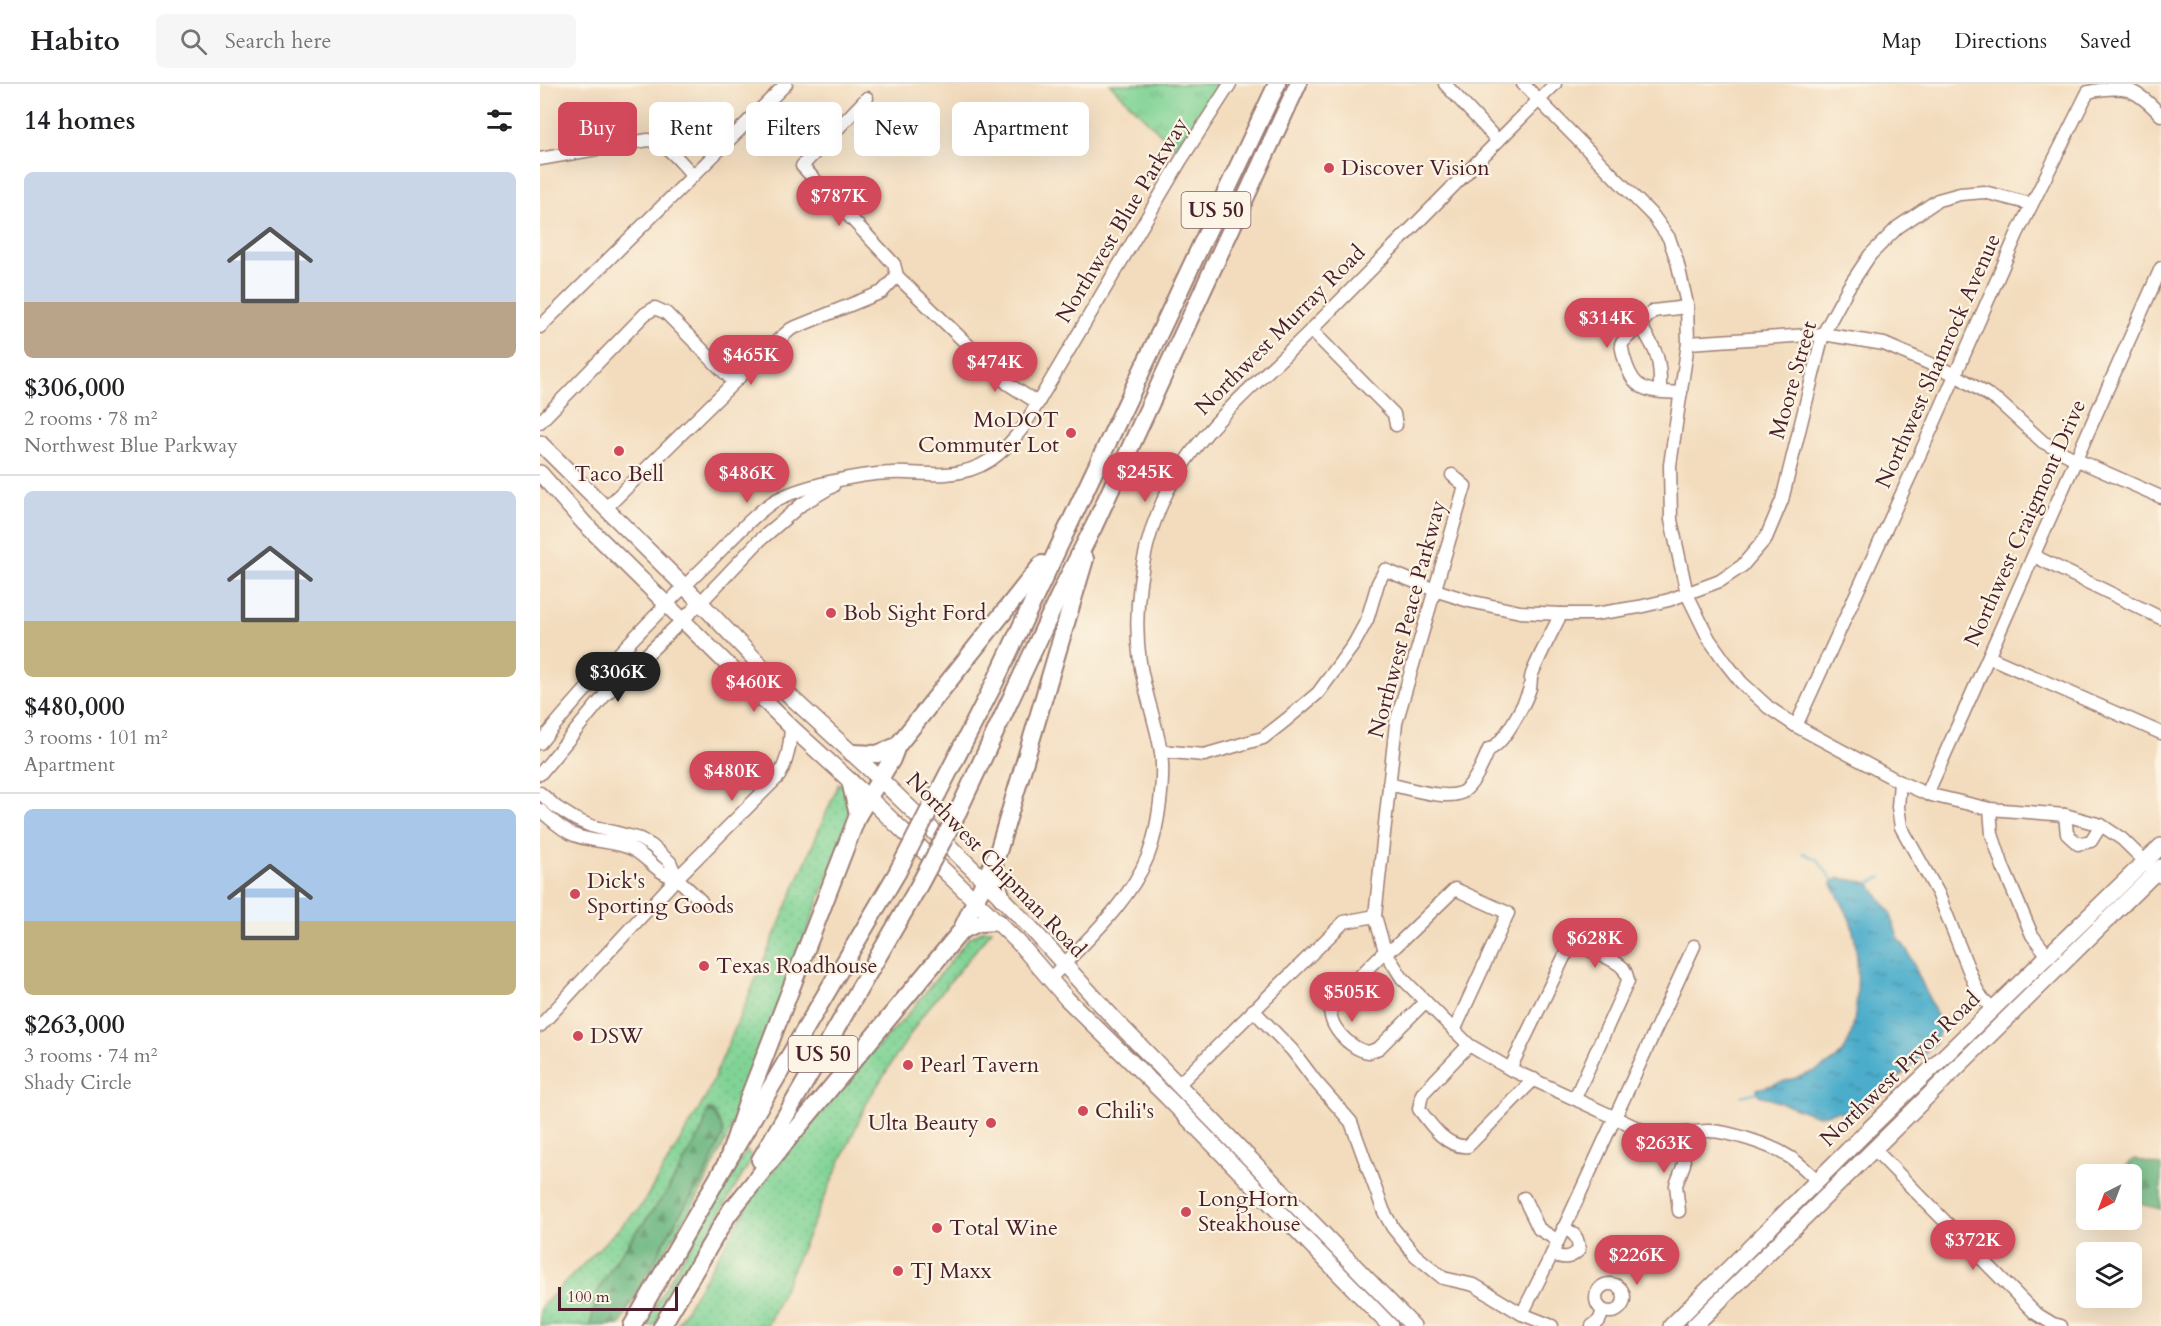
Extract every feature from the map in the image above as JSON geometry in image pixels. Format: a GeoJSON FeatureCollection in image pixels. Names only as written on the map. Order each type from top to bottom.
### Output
{"type":"FeatureCollection","features":[{"type":"Feature","properties":{"kind":"highway","name":"US 50"},"geometry":{"type":"LineString","coordinates":[[632,1326],[897,873],[994,684],[1276,84]]}},
{"type":"Feature","properties":{"kind":"highway","name":"US 50"},"geometry":{"type":"LineString","coordinates":[[662,1326],[916,891],[956,816],[1094,526],[1298,84]]}},
{"type":"Feature","properties":{"kind":"highway"},"geometry":{"type":"LineString","coordinates":[[727,1216],[961,931],[994,861],[1070,613],[1094,526]]}},
{"type":"Feature","properties":{"kind":"highway"},"geometry":{"type":"LineString","coordinates":[[727,1162],[749,1096],[858,816],[870,799],[897,746],[1022,592],[1063,537]]}},
{"type":"Feature","properties":{"kind":"highway"},"geometry":{"type":"LineString","coordinates":[[852,753],[877,754],[897,746]]}},
{"type":"Feature","properties":{"kind":"highway"},"geometry":{"type":"LineString","coordinates":[[850,781],[858,816]]}},
{"type":"Feature","properties":{"kind":"highway"},"geometry":{"type":"LineString","coordinates":[[994,861],[996,881],[1002,898]]}},
{"type":"Feature","properties":{"kind":"highway"},"geometry":{"type":"LineString","coordinates":[[961,931],[978,923],[998,922]]}},
{"type":"Feature","properties":{"kind":"main road","name":"Northwest Chipman Road"},"geometry":{"type":"LineString","coordinates":[[540,443],[792,698],[879,778],[1002,898],[1178,1085],[1413,1326]]}},
{"type":"Feature","properties":{"kind":"main road","name":"Northwest Chipman Road"},"geometry":{"type":"LineString","coordinates":[[540,473],[584,523],[791,727],[998,922],[1018,942],[1049,980],[1393,1325]]}},
{"type":"Feature","properties":{"kind":"main road","name":"Northwest Pryor Road"},"geometry":{"type":"LineString","coordinates":[[1694,1326],[2156,869],[2161,846]]}},
{"type":"Feature","properties":{"kind":"main road","name":"Northwest Pryor Road"},"geometry":{"type":"LineString","coordinates":[[1671,1326],[1865,1132],[2048,956],[2156,869]]}},
{"type":"Feature","properties":{"kind":"main road"},"geometry":{"type":"LineString","coordinates":[[1145,1076],[1166,1085],[1178,1085]]}},
{"type":"Feature","properties":{"kind":"main road"},"geometry":{"type":"LineString","coordinates":[[1759,1262],[1762,1250],[1768,1241],[1788,1221],[1790,1209]]}},
{"type":"Feature","properties":{"kind":"street"},"geometry":{"type":"LineString","coordinates":[[540,327],[786,84]]}},
{"type":"Feature","properties":{"kind":"street","name":"Northwest Blue Parkway"},"geometry":{"type":"LineString","coordinates":[[540,743],[583,691],[684,587],[773,502],[810,488],[890,472],[946,474],[971,469],[1002,453],[1024,426],[1181,160],[1230,84]]}},
{"type":"Feature","properties":{"kind":"street"},"geometry":{"type":"LineString","coordinates":[[1445,84],[1498,141]]}},
{"type":"Feature","properties":{"kind":"street"},"geometry":{"type":"LineString","coordinates":[[1522,84],[1654,217],[1669,238],[1677,261],[1687,307],[1688,343],[1670,465],[1671,520],[1687,594],[1709,639],[1741,682],[1768,707],[1796,726],[1900,782],[1927,794],[1990,809],[2065,815],[2101,825],[2122,839],[2156,869]]}},
{"type":"Feature","properties":{"kind":"street","name":"Northwest Murray Road"},"geometry":{"type":"LineString","coordinates":[[1049,980],[1116,908],[1135,882],[1149,854],[1161,799],[1161,751],[1140,664],[1136,629],[1141,577],[1157,513],[1170,485],[1209,429],[1311,330],[1555,84]]}},
{"type":"Feature","properties":{"kind":"street","name":"Northwest Shamrock Avenue"},"geometry":{"type":"LineString","coordinates":[[1796,726],[2085,88],[2107,86],[2129,88],[2147,100],[2161,115]]}},
{"type":"Feature","properties":{"kind":"street"},"geometry":{"type":"LineString","coordinates":[[867,98],[802,166],[894,264],[897,276],[1008,384],[1038,403]]}},
{"type":"Feature","properties":{"kind":"street"},"geometry":{"type":"LineString","coordinates":[[540,159],[648,140],[657,141],[667,148],[693,175]]}},
{"type":"Feature","properties":{"kind":"street","name":"Moore Street"},"geometry":{"type":"LineString","coordinates":[[1161,751],[1204,755],[1263,738],[1286,720],[1318,693],[1354,644],[1367,620],[1378,583],[1385,570],[1469,601],[1520,612],[1561,614],[1595,614],[1639,608],[1687,594],[1720,581],[1742,566],[1766,538],[1782,500],[1823,334],[1848,288],[1870,255],[1898,227],[1938,200],[1960,194],[1984,192],[2031,204]]}},
{"type":"Feature","properties":{"kind":"street","name":"Northwest Craigmont Drive"},"geometry":{"type":"LineString","coordinates":[[1927,794],[2161,268]]}},
{"type":"Feature","properties":{"kind":"street"},"geometry":{"type":"LineString","coordinates":[[605,508],[791,329],[882,292],[897,276]]}},
{"type":"Feature","properties":{"kind":"street"},"geometry":{"type":"LineString","coordinates":[[1681,393],[1641,387],[1635,381],[1622,353],[1621,344],[1653,311],[1687,307]]}},
{"type":"Feature","properties":{"kind":"street"},"geometry":{"type":"LineString","coordinates":[[540,422],[645,314],[655,308],[666,313],[734,382]]}},
{"type":"Feature","properties":{"kind":"street"},"geometry":{"type":"LineString","coordinates":[[1640,324],[1657,351],[1661,367],[1660,391]]}},
{"type":"Feature","properties":{"kind":"street"},"geometry":{"type":"LineString","coordinates":[[1311,330],[1394,414],[1396,425]]}},
{"type":"Feature","properties":{"kind":"street"},"geometry":{"type":"LineString","coordinates":[[1688,343],[1823,334],[1884,344],[1954,374],[1998,401],[2043,442],[2075,459],[2161,497]]}},
{"type":"Feature","properties":{"kind":"street","name":"Northwest Peace Parkway"},"geometry":{"type":"LineString","coordinates":[[1452,475],[1465,486],[1396,723],[1376,916],[1385,951],[1402,978],[1454,1031],[1469,1045],[1510,1069],[1534,1078],[1644,1131],[1659,1135],[1724,1132],[1775,1149],[1798,1163],[1818,1181]]}},
{"type":"Feature","properties":{"kind":"street","name":"Northwest Blue Parkway"},"geometry":{"type":"LineString","coordinates":[[540,774],[605,695],[700,603],[759,541],[802,504],[844,480]]}},
{"type":"Feature","properties":{"kind":"street"},"geometry":{"type":"LineString","coordinates":[[2034,556],[2161,618]]}},
{"type":"Feature","properties":{"kind":"street"},"geometry":{"type":"LineString","coordinates":[[1389,784],[1442,795],[1457,795],[1465,790],[1479,771],[1489,749],[1494,749],[1501,742],[1518,711],[1530,688],[1531,676],[1561,614]]}},
{"type":"Feature","properties":{"kind":"street"},"geometry":{"type":"LineString","coordinates":[[1989,657],[2161,733]]}},
{"type":"Feature","properties":{"kind":"street"},"geometry":{"type":"LineString","coordinates":[[540,1026],[676,878],[779,776],[786,764],[790,748],[791,727]]}},
{"type":"Feature","properties":{"kind":"street"},"geometry":{"type":"LineString","coordinates":[[1900,782],[1898,807],[1901,827],[1938,893],[1976,988],[1994,1010]]}},
{"type":"Feature","properties":{"kind":"street"},"geometry":{"type":"LineString","coordinates":[[540,793],[575,819],[591,826],[640,839],[652,846],[670,862],[676,878],[701,902]]}},
{"type":"Feature","properties":{"kind":"street"},"geometry":{"type":"LineString","coordinates":[[1990,809],[1992,834],[2004,867],[2032,935],[2048,956]]}},
{"type":"Feature","properties":{"kind":"street"},"geometry":{"type":"LineString","coordinates":[[540,810],[574,835],[620,844],[647,859],[664,875],[676,878]]}},
{"type":"Feature","properties":{"kind":"street"},"geometry":{"type":"LineString","coordinates":[[2065,815],[2067,834],[2078,844],[2091,841],[2101,825]]}},
{"type":"Feature","properties":{"kind":"street"},"geometry":{"type":"LineString","coordinates":[[1425,1002],[1374,1051],[1364,1051],[1354,1047],[1334,1026],[1330,1015],[1332,1004],[1385,951],[1395,947],[1455,889],[1508,912],[1454,1031]]}},
{"type":"Feature","properties":{"kind":"street"},"geometry":{"type":"LineString","coordinates":[[1178,1085],[1344,922],[1376,916]]}},
{"type":"Feature","properties":{"kind":"street"},"geometry":{"type":"LineString","coordinates":[[1522,1314],[1694,946]]}},
{"type":"Feature","properties":{"kind":"street"},"geometry":{"type":"LineString","coordinates":[[1510,1069],[1564,957],[1569,950],[1583,947],[1618,963],[1624,969],[1628,981],[1575,1098]]}},
{"type":"Feature","properties":{"kind":"street"},"geometry":{"type":"LineString","coordinates":[[1253,1010],[1292,1050],[1351,1122],[1384,1212],[1393,1228],[1415,1256],[1443,1278],[1474,1285],[1522,1314],[1552,1326]]}},
{"type":"Feature","properties":{"kind":"street"},"geometry":{"type":"LineString","coordinates":[[1469,1045],[1422,1094],[1419,1109],[1451,1144],[1459,1147],[1468,1146],[1534,1078]]}},
{"type":"Feature","properties":{"kind":"street"},"geometry":{"type":"LineString","coordinates":[[1679,1211],[1676,1185],[1684,1164],[1683,1133]]}},
{"type":"Feature","properties":{"kind":"street"},"geometry":{"type":"LineString","coordinates":[[1874,1149],[2035,1312],[2061,1326]]}},
{"type":"Feature","properties":{"kind":"street"},"geometry":{"type":"LineString","coordinates":[[1524,1198],[1539,1229],[1557,1240]]}},
{"type":"Feature","properties":{"kind":"street"},"geometry":{"type":"LineString","coordinates":[[1552,1254],[1566,1258],[1572,1257],[1579,1250],[1574,1232],[1563,1228]]}},
{"type":"Feature","properties":{"kind":"street"},"geometry":{"type":"LineString","coordinates":[[1592,1326],[1599,1321],[1603,1311]]}},
{"type":"Feature","properties":{"kind":"green space"},"geometry":{"type":"Polygon","coordinates":[[[1110,84],[1221,84],[1176,149],[1110,84]]]}},
{"type":"Feature","properties":{"kind":"green space"},"geometry":{"type":"Polygon","coordinates":[[[839,783],[851,794],[853,812],[730,1131],[701,1191],[651,1275],[648,1273],[677,1219],[704,1178],[723,1135],[713,1111],[708,1110],[703,1129],[666,1193],[616,1260],[598,1291],[590,1326],[540,1326],[540,1308],[642,1205],[705,1099],[839,783]]]}},
{"type":"Feature","properties":{"kind":"green space"},"geometry":{"type":"Polygon","coordinates":[[[984,930],[992,930],[922,1016],[868,1100],[767,1326],[676,1326],[757,1191],[836,1089],[904,1019],[969,938],[984,930]]]}},
{"type":"Feature","properties":{"kind":"green space"},"geometry":{"type":"Polygon","coordinates":[[[708,1110],[713,1111],[723,1135],[704,1177],[677,1219],[620,1325],[590,1326],[598,1291],[616,1260],[666,1193],[703,1129],[708,1110]]]}},
{"type":"Feature","properties":{"kind":"green space"},"geometry":{"type":"Polygon","coordinates":[[[746,1150],[753,1157],[654,1326],[643,1326],[746,1150]]]}},
{"type":"Feature","properties":{"kind":"green space"},"geometry":{"type":"Polygon","coordinates":[[[2134,1159],[2161,1166],[2161,1209],[2142,1204],[2142,1164],[2128,1164],[2134,1159]]]}},
{"type":"Feature","properties":{"kind":"water"},"geometry":{"type":"Polygon","coordinates":[[[1840,878],[1869,883],[1890,912],[1898,938],[1907,950],[1941,1025],[1936,1042],[1864,1111],[1854,1116],[1837,1111],[1818,1116],[1759,1095],[1757,1089],[1802,1076],[1825,1066],[1842,1053],[1848,1042],[1856,1010],[1857,973],[1852,926],[1832,884],[1840,878]]]}},
{"type":"Feature","properties":{"kind":"waterway"},"geometry":{"type":"LineString","coordinates":[[1803,853],[1818,860],[1833,881]]}},
{"type":"Feature","properties":{"kind":"waterway"},"geometry":{"type":"LineString","coordinates":[[1869,883],[1882,877]]}},
{"type":"Feature","properties":{"kind":"waterway"},"geometry":{"type":"LineString","coordinates":[[1741,1096],[1758,1092]]}},
{"type":"Feature","properties":{"kind":"place","name":"Discover Vision"},"geometry":{"type":"Point","coordinates":[1329,168]}},
{"type":"Feature","properties":{"kind":"place","name":"MoDOT Commuter Lot"},"geometry":{"type":"Point","coordinates":[1071,433]}},
{"type":"Feature","properties":{"kind":"place","name":"Taco Bell"},"geometry":{"type":"Point","coordinates":[619,451]}},
{"type":"Feature","properties":{"kind":"place","name":"Bob Sight Ford"},"geometry":{"type":"Point","coordinates":[831,613]}},
{"type":"Feature","properties":{"kind":"place","name":"Dick's Sporting Goods"},"geometry":{"type":"Point","coordinates":[575,894]}},
{"type":"Feature","properties":{"kind":"place","name":"Texas Roadhouse"},"geometry":{"type":"Point","coordinates":[704,966]}},
{"type":"Feature","properties":{"kind":"place","name":"DSW"},"geometry":{"type":"Point","coordinates":[578,1036]}},
{"type":"Feature","properties":{"kind":"place","name":"Pearl Tavern"},"geometry":{"type":"Point","coordinates":[908,1065]}},
{"type":"Feature","properties":{"kind":"place","name":"Chili's"},"geometry":{"type":"Point","coordinates":[1083,1111]}},
{"type":"Feature","properties":{"kind":"place","name":"Ulta Beauty"},"geometry":{"type":"Point","coordinates":[991,1123]}},
{"type":"Feature","properties":{"kind":"place","name":"LongHorn Steakhouse"},"geometry":{"type":"Point","coordinates":[1186,1212]}},
{"type":"Feature","properties":{"kind":"place","name":"Total Wine"},"geometry":{"type":"Point","coordinates":[937,1228]}},
{"type":"Feature","properties":{"kind":"place","name":"TJ Maxx"},"geometry":{"type":"Point","coordinates":[898,1271]}}]}
